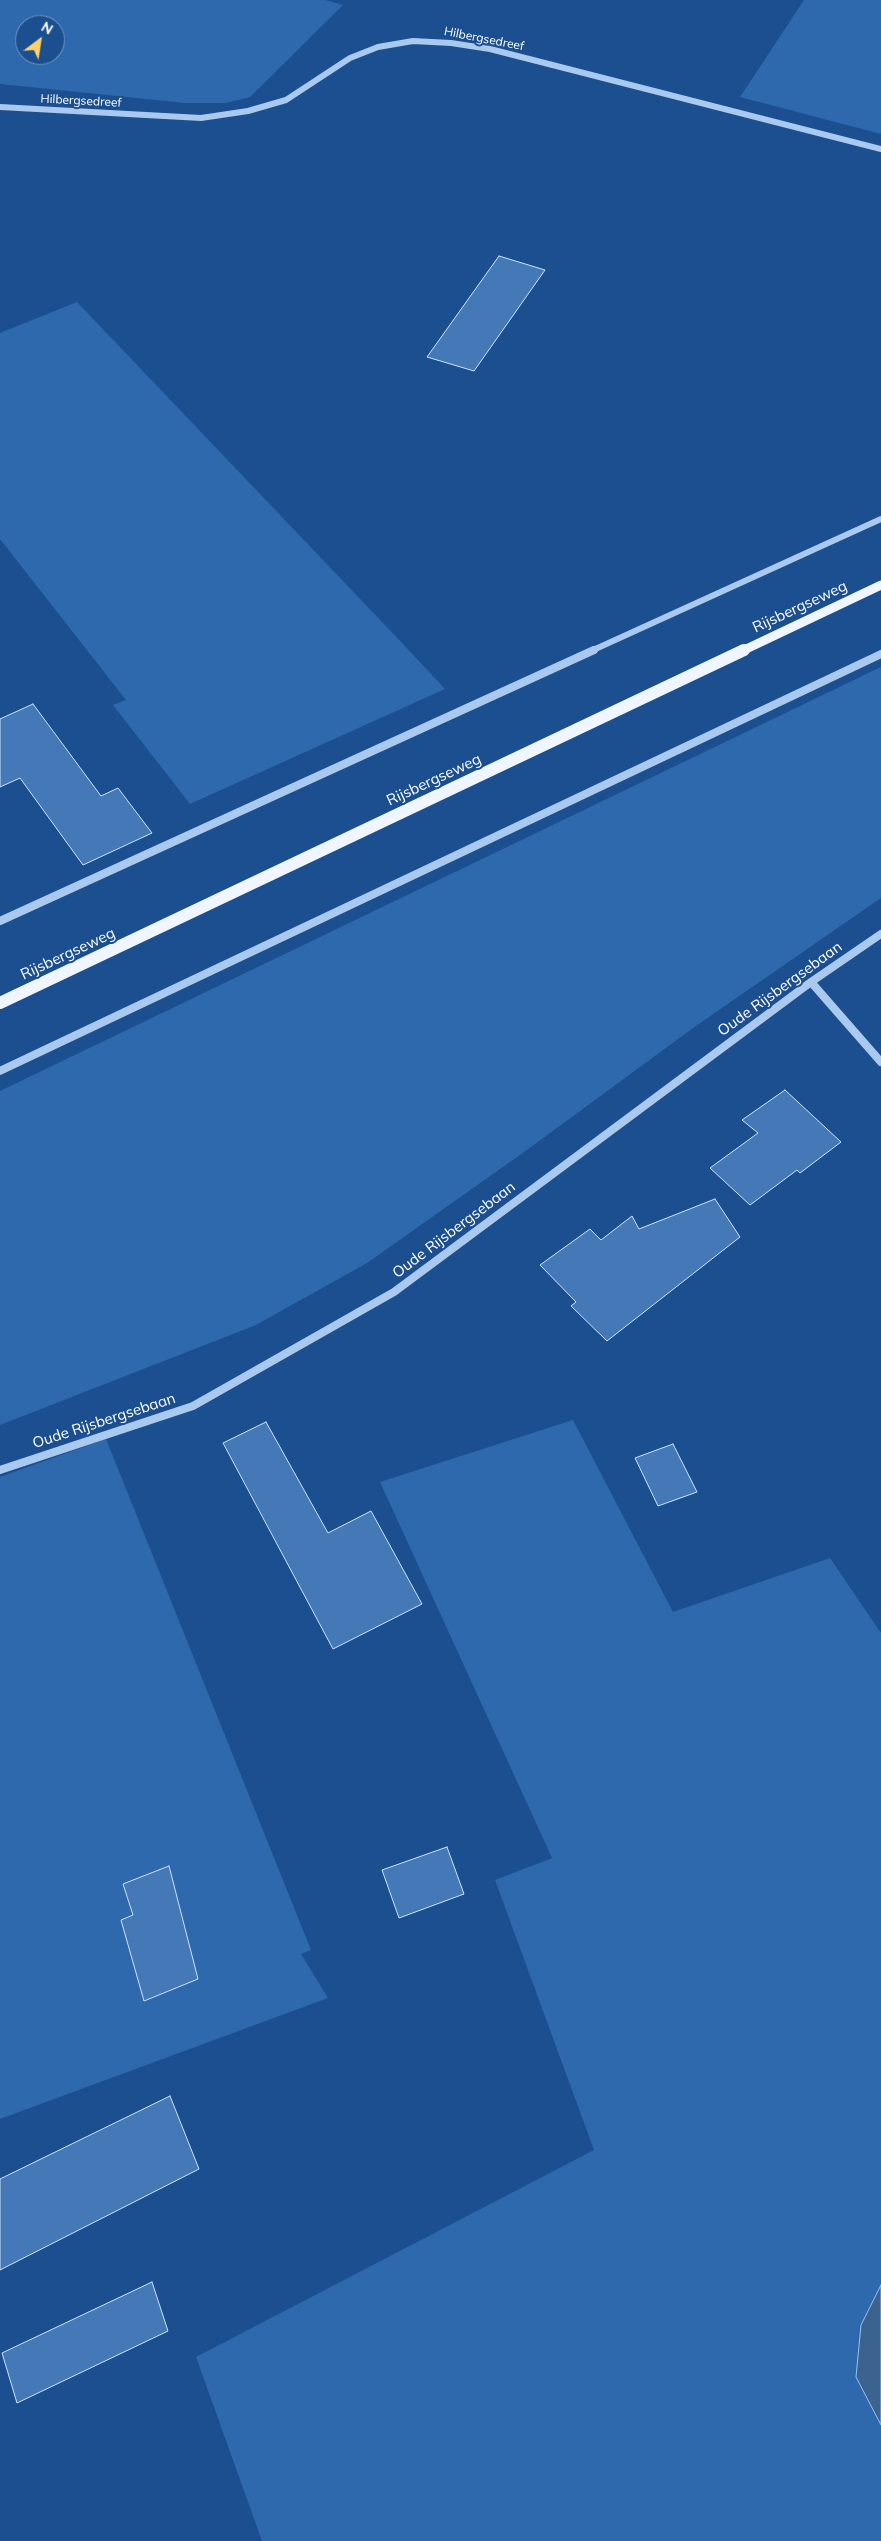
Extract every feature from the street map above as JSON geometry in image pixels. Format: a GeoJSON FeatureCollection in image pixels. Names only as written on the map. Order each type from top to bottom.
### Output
{"type":"FeatureCollection","features":[{"type":"Feature","properties":{"kind":"main road","name":"Rijsbergseweg"},"geometry":{"type":"LineString","coordinates":[[0,1003],[881,585]]}},
{"type":"Feature","properties":{"kind":"street","name":"Hilbergsedreef"},"geometry":{"type":"LineString","coordinates":[[0,107],[201,118],[248,111],[286,100],[350,58],[378,47],[413,41],[451,42],[490,49],[881,149]]}},
{"type":"Feature","properties":{"kind":"street"},"geometry":{"type":"LineString","coordinates":[[0,921],[881,519]]}},
{"type":"Feature","properties":{"kind":"street"},"geometry":{"type":"LineString","coordinates":[[0,1071],[881,654]]}},
{"type":"Feature","properties":{"kind":"street","name":"Oude Rijsbergsebaan"},"geometry":{"type":"LineString","coordinates":[[0,1470],[194,1406],[394,1292],[811,982],[881,934]]}},
{"type":"Feature","properties":{"kind":"street"},"geometry":{"type":"LineString","coordinates":[[811,982],[881,1062]]}},
{"type":"Feature","properties":{"kind":"shaded area"},"geometry":{"type":"Polygon","coordinates":[[[0,0],[325,0],[343,5],[250,97],[226,103],[185,103],[0,84],[0,0]]]}},
{"type":"Feature","properties":{"kind":"shaded area"},"geometry":{"type":"Polygon","coordinates":[[[804,0],[881,0],[881,134],[740,97],[804,0]]]}},
{"type":"Feature","properties":{"kind":"shaded area"},"geometry":{"type":"Polygon","coordinates":[[[77,302],[445,689],[190,804],[113,705],[126,700],[0,539],[0,333],[77,302]]]}},
{"type":"Feature","properties":{"kind":"shaded area"},"geometry":{"type":"Polygon","coordinates":[[[881,667],[881,898],[693,1028],[527,1150],[367,1263],[256,1325],[0,1425],[0,1091],[881,667]]]}},
{"type":"Feature","properties":{"kind":"shaded area"},"geometry":{"type":"Polygon","coordinates":[[[573,1420],[673,1612],[830,1558],[881,1633],[881,2285],[861,2325],[856,2377],[881,2425],[881,2541],[262,2541],[196,2357],[594,2150],[495,1880],[552,1858],[380,1482],[573,1420]]]}},
{"type":"Feature","properties":{"kind":"shaded area"},"geometry":{"type":"Polygon","coordinates":[[[106,1439],[311,1950],[301,1954],[328,1998],[0,2119],[0,1477],[106,1439]]]}},
{"type":"Feature","properties":{"kind":"shaded area"},"geometry":{"type":"Polygon","coordinates":[[[881,2285],[881,2425],[856,2377],[861,2325],[881,2285]]]}},
{"type":"Feature","properties":{"kind":"building"},"geometry":{"type":"Polygon","coordinates":[[[499,256],[545,270],[474,371],[427,357],[499,256]]]}},
{"type":"Feature","properties":{"kind":"building"},"geometry":{"type":"Polygon","coordinates":[[[33,704],[101,796],[118,788],[152,833],[83,865],[20,778],[0,787],[0,719],[33,704]]]}},
{"type":"Feature","properties":{"kind":"building"},"geometry":{"type":"Polygon","coordinates":[[[785,1090],[841,1142],[800,1173],[797,1170],[750,1205],[710,1168],[758,1133],[742,1120],[785,1090]]]}},
{"type":"Feature","properties":{"kind":"building"},"geometry":{"type":"Polygon","coordinates":[[[715,1199],[740,1237],[607,1341],[571,1306],[576,1302],[540,1265],[590,1229],[601,1240],[632,1216],[639,1229],[715,1199]]]}},
{"type":"Feature","properties":{"kind":"building"},"geometry":{"type":"Polygon","coordinates":[[[266,1422],[328,1533],[371,1511],[422,1604],[333,1649],[223,1443],[266,1422]]]}},
{"type":"Feature","properties":{"kind":"building"},"geometry":{"type":"Polygon","coordinates":[[[673,1444],[697,1492],[658,1506],[635,1458],[673,1444]]]}},
{"type":"Feature","properties":{"kind":"building"},"geometry":{"type":"Polygon","coordinates":[[[447,1847],[464,1894],[399,1918],[382,1870],[447,1847]]]}},
{"type":"Feature","properties":{"kind":"building"},"geometry":{"type":"Polygon","coordinates":[[[169,1866],[198,1979],[144,2001],[121,1920],[133,1915],[123,1884],[169,1866]]]}},
{"type":"Feature","properties":{"kind":"building"},"geometry":{"type":"Polygon","coordinates":[[[170,2096],[199,2169],[0,2270],[0,2179],[170,2096]]]}},
{"type":"Feature","properties":{"kind":"building"},"geometry":{"type":"Polygon","coordinates":[[[152,2282],[168,2331],[17,2403],[2,2353],[152,2282]]]}}]}
